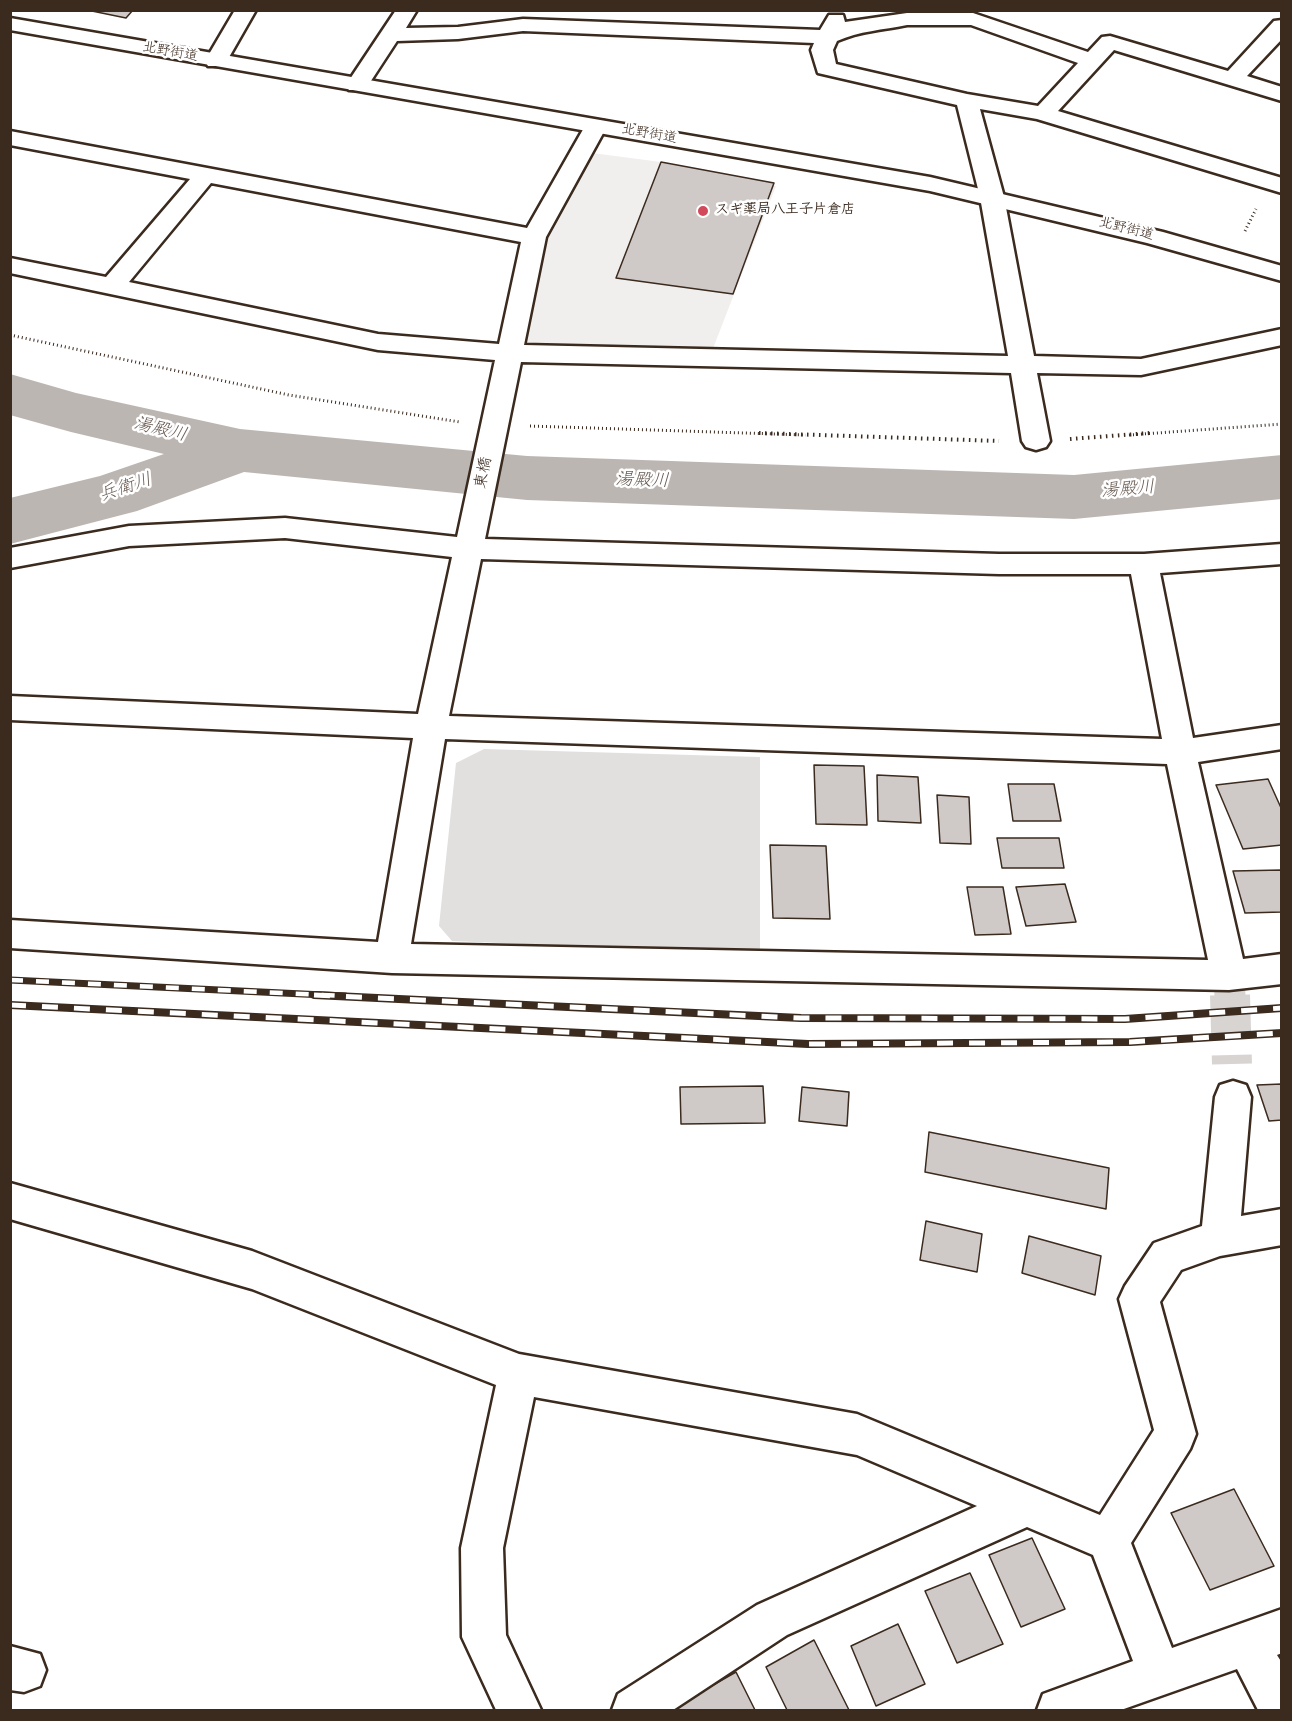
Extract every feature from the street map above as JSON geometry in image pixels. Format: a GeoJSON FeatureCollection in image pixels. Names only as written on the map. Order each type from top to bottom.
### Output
{"type":"FeatureCollection","features":[{"type":"Feature","properties":{"kind":"street"},"geometry":{"type":"LineString","coordinates":[[216,61],[246,10]]}},
{"type":"Feature","properties":{"kind":"street"},"geometry":{"type":"LineString","coordinates":[[357,85],[407,10]]}},
{"type":"Feature","properties":{"kind":"street"},"geometry":{"type":"LineString","coordinates":[[835,10],[836,18],[822,50],[826,68],[967,101],[1003,105],[1043,114],[1275,185]]}},
{"type":"Feature","properties":{"kind":"street"},"geometry":{"type":"LineString","coordinates":[[392,35],[458,33],[525,18],[828,37],[853,26],[866,27],[907,19],[973,19],[1092,61]]}},
{"type":"Feature","properties":{"kind":"street","name":"北野街道"},"geometry":{"type":"LineString","coordinates":[[10,24],[930,184],[1154,237],[1281,274]]}},
{"type":"Feature","properties":{"kind":"street"},"geometry":{"type":"LineString","coordinates":[[1232,79],[1281,26]]}},
{"type":"Feature","properties":{"kind":"street"},"geometry":{"type":"LineString","coordinates":[[1043,114],[1110,42],[1281,94]]}},
{"type":"Feature","properties":{"kind":"street"},"geometry":{"type":"LineString","coordinates":[[967,101],[992,197],[1036,441]]}},
{"type":"Feature","properties":{"kind":"street","name":"東橋"},"geometry":{"type":"LineString","coordinates":[[392,958],[431,727],[473,536],[508,353],[534,237],[596,126]]}},
{"type":"Feature","properties":{"kind":"street"},"geometry":{"type":"LineString","coordinates":[[10,138],[534,237]]}},
{"type":"Feature","properties":{"kind":"street"},"geometry":{"type":"LineString","coordinates":[[111,286],[205,176]]}},
{"type":"Feature","properties":{"kind":"street"},"geometry":{"type":"LineString","coordinates":[[10,265],[378,342],[508,353],[1142,367],[1281,337]]}},
{"type":"Feature","properties":{"kind":"street"},"geometry":{"type":"LineString","coordinates":[[10,558],[129,536],[285,528],[999,564],[1144,564],[1281,554]]}},
{"type":"Feature","properties":{"kind":"street"},"geometry":{"type":"LineString","coordinates":[[1144,564],[1180,752],[1229,975]]}},
{"type":"Feature","properties":{"kind":"street"},"geometry":{"type":"LineString","coordinates":[[10,708],[431,727],[1180,752],[1281,737]]}},
{"type":"Feature","properties":{"kind":"street"},"geometry":{"type":"LineString","coordinates":[[10,934],[392,958],[1229,975],[1281,969]]}},
{"type":"Feature","properties":{"kind":"street"},"geometry":{"type":"LineString","coordinates":[[1220,1238],[1233,1097]]}},
{"type":"Feature","properties":{"kind":"street"},"geometry":{"type":"LineString","coordinates":[[10,1201],[252,1270],[519,1374],[857,1435],[1109,1540],[1160,1674]]}},
{"type":"Feature","properties":{"kind":"street"},"geometry":{"type":"LineString","coordinates":[[1109,1540],[1175,1434],[1139,1299],[1168,1256],[1220,1238],[1281,1227]]}},
{"type":"Feature","properties":{"kind":"street"},"geometry":{"type":"LineString","coordinates":[[519,1374],[482,1548],[484,1637],[519,1710]]}},
{"type":"Feature","properties":{"kind":"street"},"geometry":{"type":"LineString","coordinates":[[634,1710],[772,1620],[1026,1506]]}},
{"type":"Feature","properties":{"kind":"street"},"geometry":{"type":"LineString","coordinates":[[1059,1710],[1160,1674],[1269,1666]]}},
{"type":"Feature","properties":{"kind":"path"},"geometry":{"type":"LineString","coordinates":[[1244,233],[1275,185]]}},
{"type":"Feature","properties":{"kind":"path"},"geometry":{"type":"LineString","coordinates":[[10,335],[372,410],[447,421],[652,432],[1036,441],[1281,424]]}},
{"type":"Feature","properties":{"kind":"shaded area"},"geometry":{"type":"Polygon","coordinates":[[[592,153],[661,162],[776,186],[712,351],[520,343],[546,237],[592,153]]]}},
{"type":"Feature","properties":{"kind":"shaded area"},"geometry":{"type":"Polygon","coordinates":[[[484,749],[760,757],[760,954],[452,941],[439,926],[456,763],[484,749]]]}},
{"type":"Feature","properties":{"kind":"building"},"geometry":{"type":"Polygon","coordinates":[[[87,10],[133,10],[126,18],[87,10]]]}},
{"type":"Feature","properties":{"kind":"building","name":"スギ薬局八王子片倉店"},"geometry":{"type":"Polygon","coordinates":[[[661,162],[774,183],[733,294],[616,278],[661,162]]]}},
{"type":"Feature","properties":{"kind":"building"},"geometry":{"type":"Polygon","coordinates":[[[814,765],[864,766],[867,825],[816,824],[814,765]]]}},
{"type":"Feature","properties":{"kind":"building"},"geometry":{"type":"Polygon","coordinates":[[[877,775],[918,777],[921,823],[878,821],[877,775]]]}},
{"type":"Feature","properties":{"kind":"building"},"geometry":{"type":"Polygon","coordinates":[[[1268,779],[1282,810],[1282,845],[1243,849],[1216,785],[1268,779]]]}},
{"type":"Feature","properties":{"kind":"building"},"geometry":{"type":"Polygon","coordinates":[[[1008,784],[1054,784],[1061,821],[1013,821],[1008,784]]]}},
{"type":"Feature","properties":{"kind":"building"},"geometry":{"type":"Polygon","coordinates":[[[937,795],[969,797],[971,844],[940,843],[937,795]]]}},
{"type":"Feature","properties":{"kind":"building"},"geometry":{"type":"Polygon","coordinates":[[[997,838],[1059,838],[1064,868],[1002,868],[997,838]]]}},
{"type":"Feature","properties":{"kind":"building"},"geometry":{"type":"Polygon","coordinates":[[[770,845],[826,846],[830,919],[773,918],[770,845]]]}},
{"type":"Feature","properties":{"kind":"building"},"geometry":{"type":"Polygon","coordinates":[[[1282,870],[1282,912],[1245,913],[1233,871],[1282,870]]]}},
{"type":"Feature","properties":{"kind":"building"},"geometry":{"type":"Polygon","coordinates":[[[1065,884],[1076,922],[1026,926],[1016,887],[1065,884]]]}},
{"type":"Feature","properties":{"kind":"building"},"geometry":{"type":"Polygon","coordinates":[[[967,887],[1003,887],[1011,934],[975,935],[967,887]]]}},
{"type":"Feature","properties":{"kind":"building"},"geometry":{"type":"Polygon","coordinates":[[[1282,1084],[1282,1120],[1269,1121],[1257,1085],[1282,1084]]]}},
{"type":"Feature","properties":{"kind":"building"},"geometry":{"type":"Polygon","coordinates":[[[763,1086],[765,1123],[681,1124],[680,1087],[763,1086]]]}},
{"type":"Feature","properties":{"kind":"building"},"geometry":{"type":"Polygon","coordinates":[[[802,1087],[849,1092],[847,1126],[799,1121],[802,1087]]]}},
{"type":"Feature","properties":{"kind":"building"},"geometry":{"type":"Polygon","coordinates":[[[929,1132],[1109,1168],[1106,1209],[925,1172],[929,1132]]]}},
{"type":"Feature","properties":{"kind":"building"},"geometry":{"type":"Polygon","coordinates":[[[926,1221],[982,1234],[977,1272],[920,1260],[926,1221]]]}},
{"type":"Feature","properties":{"kind":"building"},"geometry":{"type":"Polygon","coordinates":[[[1029,1236],[1101,1256],[1095,1295],[1022,1273],[1029,1236]]]}},
{"type":"Feature","properties":{"kind":"building"},"geometry":{"type":"Polygon","coordinates":[[[1234,1489],[1274,1566],[1210,1590],[1171,1513],[1234,1489]]]}},
{"type":"Feature","properties":{"kind":"building"},"geometry":{"type":"Polygon","coordinates":[[[1032,1538],[1065,1609],[1021,1627],[989,1555],[1032,1538]]]}},
{"type":"Feature","properties":{"kind":"building"},"geometry":{"type":"Polygon","coordinates":[[[970,1573],[1003,1644],[957,1663],[925,1591],[970,1573]]]}},
{"type":"Feature","properties":{"kind":"building"},"geometry":{"type":"Polygon","coordinates":[[[898,1624],[925,1684],[876,1706],[851,1646],[898,1624]]]}},
{"type":"Feature","properties":{"kind":"building"},"geometry":{"type":"Polygon","coordinates":[[[814,1640],[849,1710],[787,1710],[766,1667],[814,1640]]]}},
{"type":"Feature","properties":{"kind":"building"},"geometry":{"type":"Polygon","coordinates":[[[736,1672],[755,1710],[678,1710],[676,1706],[736,1672]]]}},
{"type":"Feature","properties":{"kind":"waterway","name":"湯殿川"},"geometry":{"type":"LineString","coordinates":[[10,394],[71,412],[240,450]]}},
{"type":"Feature","properties":{"kind":"waterway","name":"兵衛川"},"geometry":{"type":"LineString","coordinates":[[10,521],[114,495],[240,450]]}},
{"type":"Feature","properties":{"kind":"waterway","name":"湯殿川"},"geometry":{"type":"LineString","coordinates":[[240,450],[527,478],[1074,497],[1282,477]]}},
{"type":"Feature","properties":{"kind":"tunnel"},"geometry":{"type":"LineString","coordinates":[[1229,975],[1230,996]]}},
{"type":"Feature","properties":{"kind":"tunnel"},"geometry":{"type":"LineString","coordinates":[[1230,995],[1232,1064]]}},
{"type":"Feature","properties":{"kind":"railway"},"geometry":{"type":"LineString","coordinates":[[10,980],[345,996]]}},
{"type":"Feature","properties":{"kind":"railway"},"geometry":{"type":"LineString","coordinates":[[314,995],[801,1018],[1125,1019],[1282,1008]]}},
{"type":"Feature","properties":{"kind":"railway"},"geometry":{"type":"LineString","coordinates":[[10,1005],[808,1044],[1130,1042],[1282,1033]]}},
{"type":"Feature","properties":{"kind":"place","name":"スギ薬局八王子片倉店"},"geometry":{"type":"Point","coordinates":[703,211]}}]}
